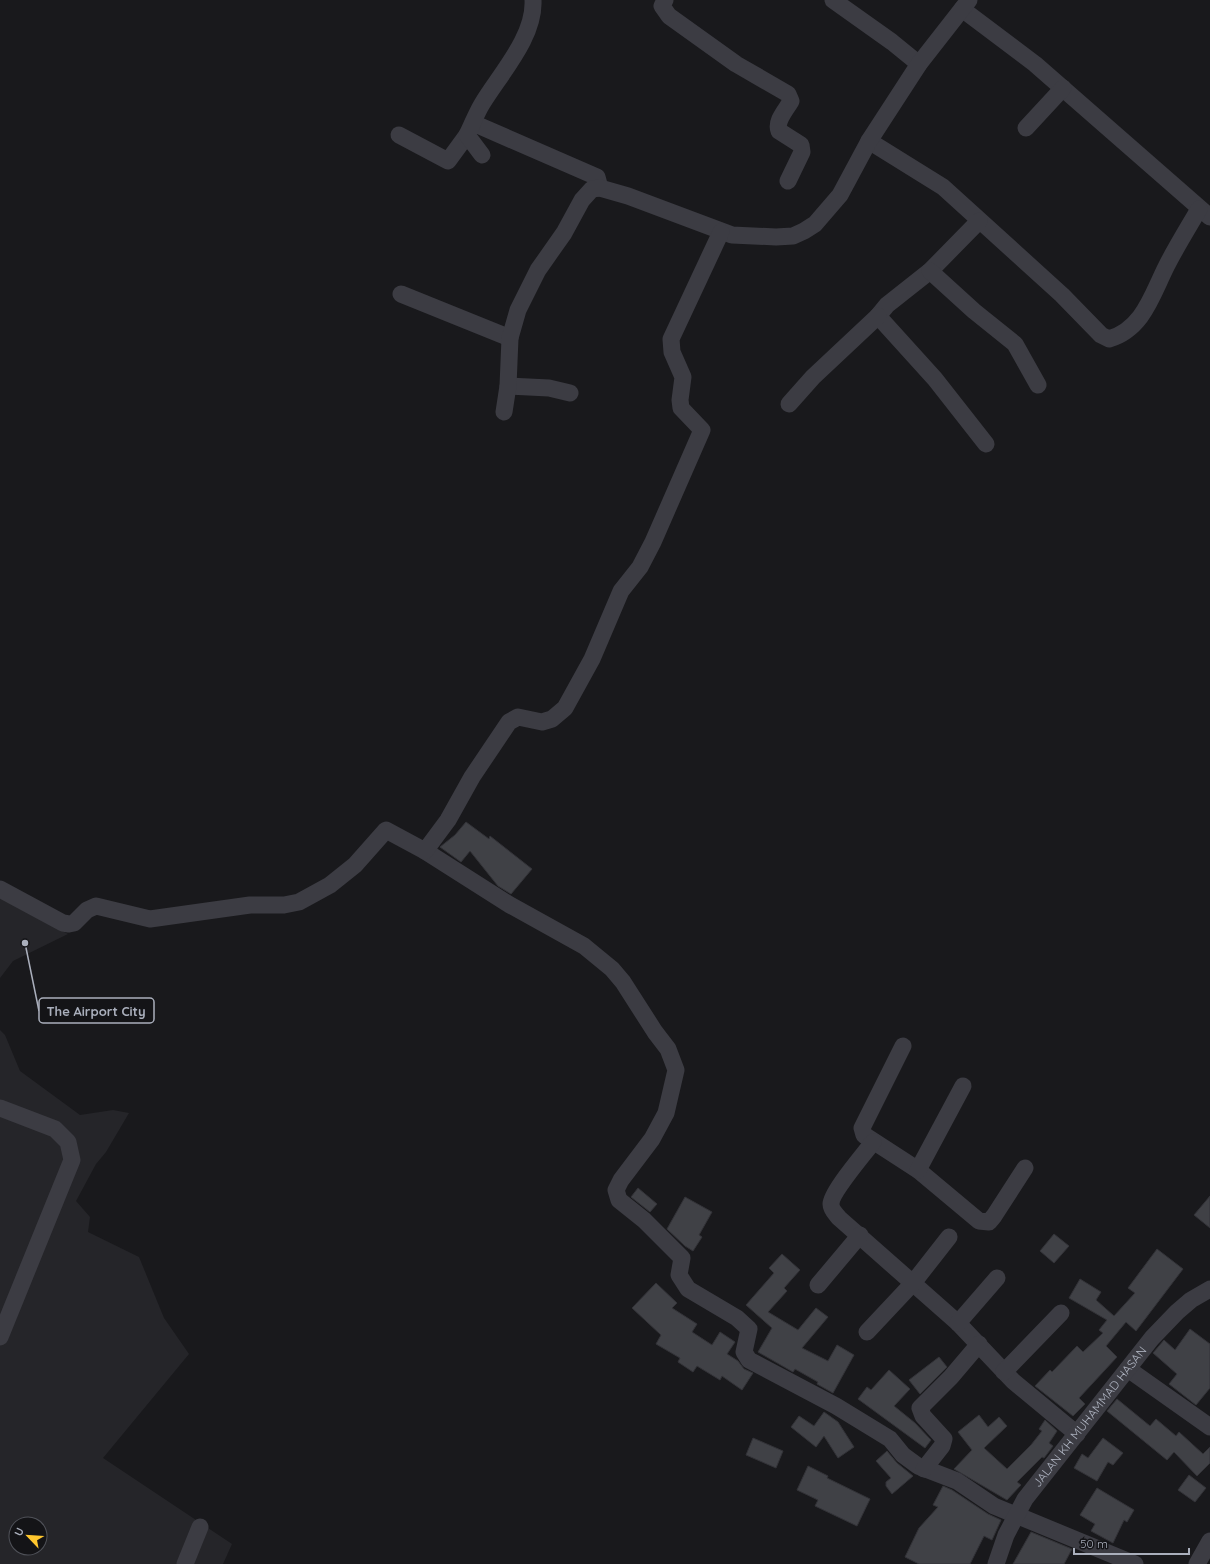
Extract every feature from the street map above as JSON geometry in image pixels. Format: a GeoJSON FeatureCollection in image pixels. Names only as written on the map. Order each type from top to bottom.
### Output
{"type":"FeatureCollection","features":[{"type":"Feature","properties":{"kind":"street"},"geometry":{"type":"LineString","coordinates":[[399,135],[448,161],[470,129],[481,106],[517,51],[534,14],[533,0]]}},
{"type":"Feature","properties":{"kind":"street"},"geometry":{"type":"LineString","coordinates":[[664,0],[662,6],[669,16],[736,64],[788,94],[791,101],[778,123],[777,128],[778,131],[801,145],[802,152],[788,182]]}},
{"type":"Feature","properties":{"kind":"street"},"geometry":{"type":"LineString","coordinates":[[833,0],[892,42],[919,64]]}},
{"type":"Feature","properties":{"kind":"street"},"geometry":{"type":"LineString","coordinates":[[504,412],[508,386],[510,338],[518,310],[538,270],[564,233],[582,200],[592,189],[600,188],[675,212],[721,232],[740,236],[793,236],[804,231],[815,224],[840,195],[869,141],[919,64],[966,4],[1205,213],[1166,267],[1144,312],[1131,328],[1119,336],[1109,339],[1101,335],[1062,295],[943,187],[869,141]]}},
{"type":"Feature","properties":{"kind":"street"},"geometry":{"type":"LineString","coordinates":[[1026,128],[1063,88]]}},
{"type":"Feature","properties":{"kind":"street"},"geometry":{"type":"LineString","coordinates":[[470,129],[482,154]]}},
{"type":"Feature","properties":{"kind":"street"},"geometry":{"type":"LineString","coordinates":[[470,129],[597,177],[600,188]]}},
{"type":"Feature","properties":{"kind":"street"},"geometry":{"type":"LineString","coordinates":[[789,404],[813,377],[887,306],[930,272],[979,221]]}},
{"type":"Feature","properties":{"kind":"street"},"geometry":{"type":"LineString","coordinates":[[425,851],[448,820],[472,777],[509,722],[518,717],[542,722],[552,719],[565,708],[592,659],[621,591],[640,567],[653,542],[702,430],[681,408],[680,400],[683,377],[672,352],[671,339],[721,232]]}},
{"type":"Feature","properties":{"kind":"street"},"geometry":{"type":"LineString","coordinates":[[930,272],[974,311],[1015,344],[1038,385]]}},
{"type":"Feature","properties":{"kind":"street"},"geometry":{"type":"LineString","coordinates":[[401,294],[510,338]]}},
{"type":"Feature","properties":{"kind":"street"},"geometry":{"type":"LineString","coordinates":[[878,316],[934,379],[986,444]]}},
{"type":"Feature","properties":{"kind":"street"},"geometry":{"type":"LineString","coordinates":[[508,386],[549,388],[570,393]]}},
{"type":"Feature","properties":{"kind":"street"},"geometry":{"type":"LineString","coordinates":[[0,889],[63,923],[74,923],[87,910],[96,906],[150,920],[250,905],[284,905],[299,902],[330,885],[355,865],[386,830],[425,851],[516,908],[584,946],[612,969],[623,982],[654,1032],[668,1048],[676,1070],[666,1113],[652,1139],[618,1185],[616,1190],[619,1200],[644,1220],[682,1258],[679,1275],[688,1289],[737,1318],[749,1329],[744,1352],[749,1360],[836,1406],[890,1439],[903,1455],[924,1469],[957,1481],[994,1506],[1135,1564]]}},
{"type":"Feature","properties":{"kind":"street"},"geometry":{"type":"LineString","coordinates":[[903,1046],[862,1128],[864,1135],[918,1170],[971,1216],[984,1223],[989,1222],[994,1216],[1025,1168]]}},
{"type":"Feature","properties":{"kind":"street"},"geometry":{"type":"LineString","coordinates":[[918,1170],[963,1086]]}},
{"type":"Feature","properties":{"kind":"street"},"geometry":{"type":"LineString","coordinates":[[0,1108],[55,1129],[68,1142],[72,1160],[0,1337]]}},
{"type":"Feature","properties":{"kind":"street"},"geometry":{"type":"LineString","coordinates":[[874,1142],[850,1172],[836,1193],[831,1204],[832,1210],[839,1218],[958,1323],[1004,1372],[1043,1408],[1077,1434]]}},
{"type":"Feature","properties":{"kind":"street"},"geometry":{"type":"LineString","coordinates":[[818,1284],[860,1235]]}},
{"type":"Feature","properties":{"kind":"street"},"geometry":{"type":"LineString","coordinates":[[867,1332],[913,1283],[949,1237]]}},
{"type":"Feature","properties":{"kind":"street"},"geometry":{"type":"LineString","coordinates":[[958,1323],[997,1278]]}},
{"type":"Feature","properties":{"kind":"street","name":"JALAN KH MUHAMMAD HASAN"},"geometry":{"type":"LineString","coordinates":[[996,1564],[1006,1535],[1025,1499],[1152,1338],[1191,1300],[1210,1289]]}},
{"type":"Feature","properties":{"kind":"street"},"geometry":{"type":"LineString","coordinates":[[1004,1372],[1061,1313]]}},
{"type":"Feature","properties":{"kind":"street"},"geometry":{"type":"LineString","coordinates":[[924,1469],[942,1446],[944,1439],[922,1416],[920,1408],[951,1377],[979,1344]]}},
{"type":"Feature","properties":{"kind":"street"},"geometry":{"type":"LineString","coordinates":[[1128,1369],[1210,1427]]}},
{"type":"Feature","properties":{"kind":"street"},"geometry":{"type":"LineString","coordinates":[[185,1564],[200,1527]]}},
{"type":"Feature","properties":{"kind":"street"},"geometry":{"type":"LineString","coordinates":[[1198,1564],[1210,1541]]}},
{"type":"Feature","properties":{"kind":"shaded area"},"geometry":{"type":"Polygon","coordinates":[[[0,898],[68,934],[13,961],[0,978],[0,898]]]}},
{"type":"Feature","properties":{"kind":"shaded area"},"geometry":{"type":"Polygon","coordinates":[[[0,1030],[5,1035],[20,1071],[80,1115],[113,1110],[129,1113],[106,1152],[96,1164],[76,1201],[90,1217],[88,1232],[139,1257],[164,1318],[189,1354],[103,1458],[232,1544],[223,1564],[0,1564],[0,1030]]]}},
{"type":"Feature","properties":{"kind":"building"},"geometry":{"type":"Polygon","coordinates":[[[466,822],[489,839],[490,836],[532,869],[511,894],[498,886],[470,851],[461,862],[440,847],[455,835],[466,822]]]}},
{"type":"Feature","properties":{"kind":"building"},"geometry":{"type":"Polygon","coordinates":[[[638,1188],[657,1204],[650,1212],[631,1197],[638,1188]]]}},
{"type":"Feature","properties":{"kind":"building"},"geometry":{"type":"Polygon","coordinates":[[[1210,1196],[1210,1228],[1194,1215],[1210,1196]]]}},
{"type":"Feature","properties":{"kind":"building"},"geometry":{"type":"Polygon","coordinates":[[[685,1197],[712,1212],[699,1235],[702,1237],[693,1251],[685,1246],[667,1229],[685,1197]]]}},
{"type":"Feature","properties":{"kind":"building"},"geometry":{"type":"Polygon","coordinates":[[[1054,1234],[1069,1246],[1054,1263],[1040,1251],[1054,1234]]]}},
{"type":"Feature","properties":{"kind":"building"},"geometry":{"type":"Polygon","coordinates":[[[1157,1249],[1183,1269],[1136,1331],[1126,1322],[1106,1346],[1117,1357],[1079,1398],[1085,1404],[1073,1416],[1035,1386],[1050,1370],[1052,1372],[1077,1346],[1083,1352],[1103,1333],[1099,1330],[1107,1320],[1069,1298],[1080,1279],[1101,1292],[1096,1300],[1114,1316],[1135,1293],[1128,1288],[1157,1249]]]}},
{"type":"Feature","properties":{"kind":"building"},"geometry":{"type":"Polygon","coordinates":[[[782,1254],[800,1270],[784,1288],[787,1291],[768,1312],[798,1330],[816,1308],[828,1317],[802,1348],[828,1361],[837,1345],[854,1355],[833,1393],[817,1384],[818,1382],[795,1369],[793,1372],[758,1352],[772,1328],[746,1305],[774,1273],[769,1268],[782,1254]]]}},
{"type":"Feature","properties":{"kind":"building"},"geometry":{"type":"Polygon","coordinates":[[[656,1283],[677,1303],[672,1308],[697,1324],[692,1332],[712,1345],[720,1332],[735,1342],[727,1354],[738,1361],[744,1369],[753,1373],[742,1390],[722,1376],[720,1380],[697,1366],[693,1372],[678,1362],[680,1358],[656,1344],[661,1335],[632,1308],[656,1283]]]}},
{"type":"Feature","properties":{"kind":"building"},"geometry":{"type":"Polygon","coordinates":[[[1190,1329],[1210,1344],[1210,1388],[1196,1405],[1169,1384],[1177,1374],[1153,1353],[1164,1340],[1175,1350],[1190,1329]]]}},
{"type":"Feature","properties":{"kind":"building"},"geometry":{"type":"Polygon","coordinates":[[[939,1357],[947,1367],[920,1394],[909,1380],[939,1357]]]}},
{"type":"Feature","properties":{"kind":"building"},"geometry":{"type":"Polygon","coordinates":[[[889,1370],[910,1389],[894,1406],[915,1423],[931,1440],[925,1448],[858,1399],[867,1387],[871,1390],[889,1370]]]}},
{"type":"Feature","properties":{"kind":"building"},"geometry":{"type":"Polygon","coordinates":[[[1117,1399],[1150,1426],[1156,1419],[1176,1436],[1179,1432],[1203,1454],[1210,1447],[1210,1463],[1197,1476],[1174,1452],[1167,1460],[1107,1411],[1117,1399]]]}},
{"type":"Feature","properties":{"kind":"building"},"geometry":{"type":"Polygon","coordinates":[[[824,1412],[838,1422],[854,1447],[838,1458],[824,1436],[816,1447],[791,1427],[799,1416],[814,1426],[824,1412]]]}},
{"type":"Feature","properties":{"kind":"building"},"geometry":{"type":"Polygon","coordinates":[[[979,1415],[988,1427],[999,1417],[1007,1426],[984,1448],[1007,1469],[1031,1445],[1042,1431],[1039,1429],[1045,1420],[1057,1431],[1049,1443],[1053,1446],[1044,1458],[1042,1457],[1017,1482],[1021,1485],[1007,1500],[954,1469],[972,1450],[958,1432],[979,1415]]]}},
{"type":"Feature","properties":{"kind":"building"},"geometry":{"type":"Polygon","coordinates":[[[753,1438],[783,1451],[776,1468],[746,1455],[753,1438]]]}},
{"type":"Feature","properties":{"kind":"building"},"geometry":{"type":"Polygon","coordinates":[[[1103,1438],[1123,1453],[1113,1465],[1108,1462],[1097,1481],[1074,1468],[1082,1454],[1088,1458],[1103,1438]]]}},
{"type":"Feature","properties":{"kind":"building"},"geometry":{"type":"Polygon","coordinates":[[[887,1451],[897,1463],[913,1476],[892,1494],[886,1486],[886,1482],[891,1478],[876,1461],[887,1451]]]}},
{"type":"Feature","properties":{"kind":"building"},"geometry":{"type":"Polygon","coordinates":[[[808,1466],[828,1476],[827,1478],[870,1499],[857,1526],[815,1506],[818,1500],[797,1490],[808,1466]]]}},
{"type":"Feature","properties":{"kind":"building"},"geometry":{"type":"Polygon","coordinates":[[[1189,1475],[1206,1488],[1195,1502],[1178,1490],[1189,1475]]]}},
{"type":"Feature","properties":{"kind":"building"},"geometry":{"type":"Polygon","coordinates":[[[943,1486],[952,1490],[988,1514],[1001,1520],[992,1540],[984,1536],[970,1564],[919,1564],[905,1557],[919,1528],[938,1507],[933,1505],[943,1486]]]}},
{"type":"Feature","properties":{"kind":"building"},"geometry":{"type":"Polygon","coordinates":[[[1097,1488],[1134,1510],[1127,1522],[1124,1520],[1113,1543],[1091,1531],[1095,1524],[1080,1515],[1097,1488]]]}},
{"type":"Feature","properties":{"kind":"building"},"geometry":{"type":"Polygon","coordinates":[[[1031,1532],[1072,1549],[1064,1564],[1013,1564],[1031,1532]]]}},
{"type":"Feature","properties":{"kind":"place","name":"The Airport City"},"geometry":{"type":"Point","coordinates":[25,943]}}]}
